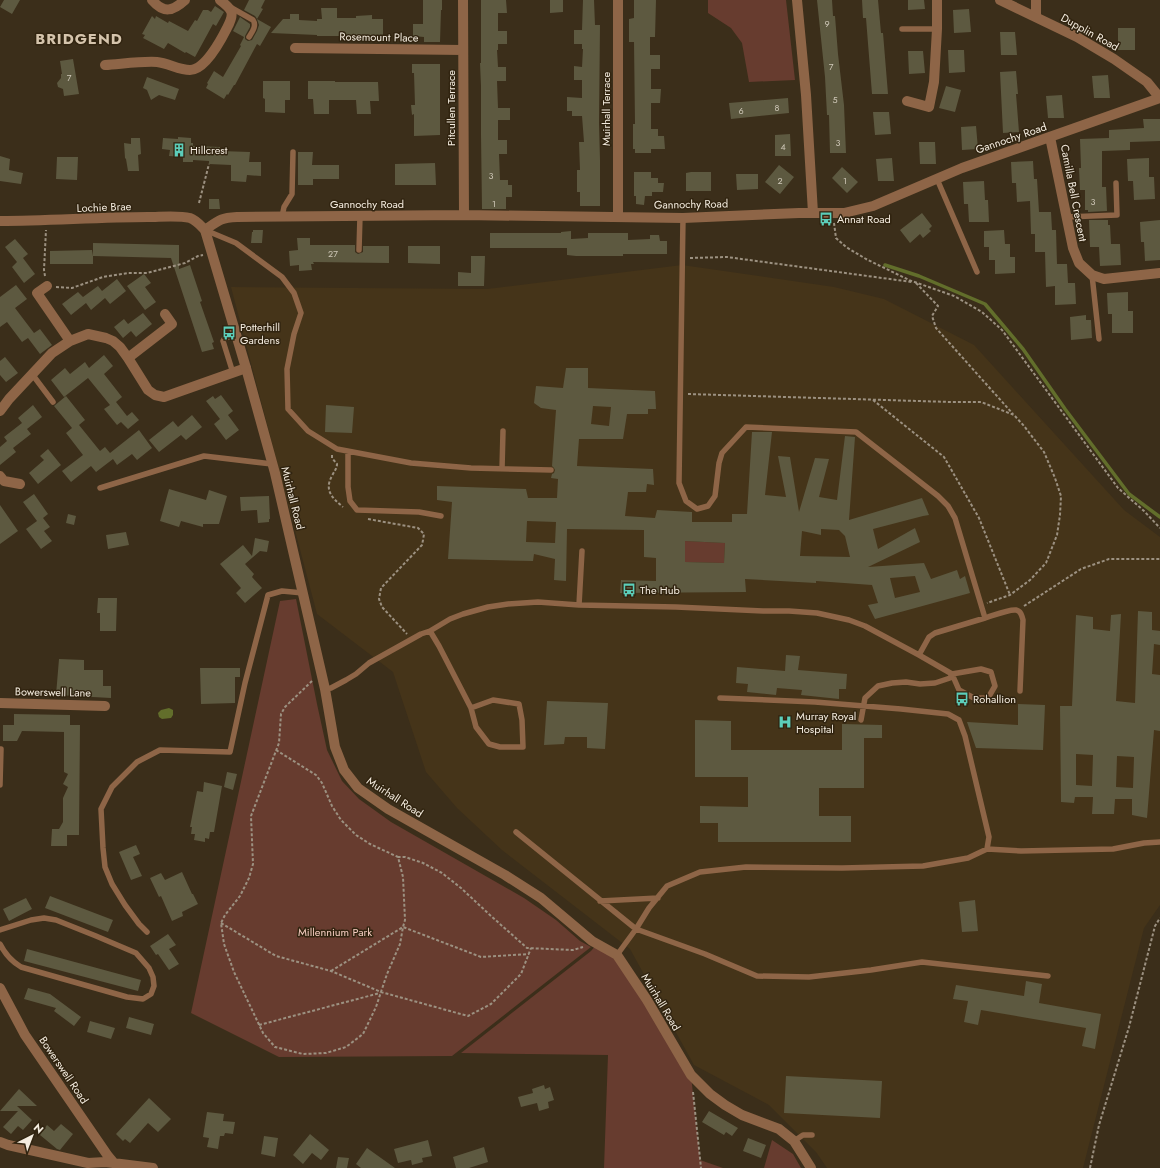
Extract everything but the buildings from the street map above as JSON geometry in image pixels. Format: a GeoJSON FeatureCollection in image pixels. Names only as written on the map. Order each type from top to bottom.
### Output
{"type":"FeatureCollection","features":[{"type":"Feature","properties":{"kind":"street"},"geometry":{"type":"LineString","coordinates":[[152,0],[160,8],[169,9],[176,8],[185,0]]}},
{"type":"Feature","properties":{"kind":"street","name":"Pitcullen Terrace"},"geometry":{"type":"LineString","coordinates":[[463,0],[464,215]]}},
{"type":"Feature","properties":{"kind":"street","name":"Muirhall Terrace"},"geometry":{"type":"LineString","coordinates":[[618,0],[618,217]]}},
{"type":"Feature","properties":{"kind":"street"},"geometry":{"type":"LineString","coordinates":[[797,0],[806,95],[813,213]]}},
{"type":"Feature","properties":{"kind":"street"},"geometry":{"type":"LineString","coordinates":[[907,101],[929,107],[934,82],[937,0]]}},
{"type":"Feature","properties":{"kind":"street","name":"Dupplin Road"},"geometry":{"type":"LineString","coordinates":[[1000,0],[1077,37],[1114,59],[1147,82],[1160,98]]}},
{"type":"Feature","properties":{"kind":"street"},"geometry":{"type":"LineString","coordinates":[[1036,0],[1036,17]]}},
{"type":"Feature","properties":{"kind":"street"},"geometry":{"type":"LineString","coordinates":[[105,65],[156,62],[191,70],[199,67],[210,56],[231,20],[232,14],[223,2]]}},
{"type":"Feature","properties":{"kind":"street","name":"Rosemount Place"},"geometry":{"type":"LineString","coordinates":[[295,48],[463,50]]}},
{"type":"Feature","properties":{"kind":"street","name":"Gannochy Road"},"geometry":{"type":"LineString","coordinates":[[205,230],[218,220],[225,218],[464,215],[683,218],[844,213],[873,206],[962,168],[1160,98]]}},
{"type":"Feature","properties":{"kind":"street","name":"Camilla Bell Crescent"},"geometry":{"type":"LineString","coordinates":[[1050,137],[1073,248],[1079,263],[1092,275]]}},
{"type":"Feature","properties":{"kind":"street","name":"Lochie Brae"},"geometry":{"type":"LineString","coordinates":[[0,221],[46,221],[117,217],[187,218],[196,221],[205,230]]}},
{"type":"Feature","properties":{"kind":"street","name":"Muirhall Road"},"geometry":{"type":"LineString","coordinates":[[205,230],[246,368],[272,464],[325,688],[335,747],[344,770],[358,788],[388,809],[505,875],[541,898],[592,941],[617,955],[691,1075],[710,1094],[725,1106],[742,1115],[779,1129],[794,1141],[811,1168]]}},
{"type":"Feature","properties":{"kind":"street"},"geometry":{"type":"LineString","coordinates":[[1092,275],[1104,279],[1160,273]]}},
{"type":"Feature","properties":{"kind":"street"},"geometry":{"type":"LineString","coordinates":[[46,286],[38,293],[70,341]]}},
{"type":"Feature","properties":{"kind":"street"},"geometry":{"type":"LineString","coordinates":[[128,358],[172,324],[165,314]]}},
{"type":"Feature","properties":{"kind":"street"},"geometry":{"type":"LineString","coordinates":[[0,411],[8,399],[52,353],[70,341],[88,334],[113,341],[120,347],[128,358],[148,390],[155,395],[164,397],[246,368]]}},
{"type":"Feature","properties":{"kind":"street"},"geometry":{"type":"LineString","coordinates":[[0,476],[4,480],[20,484]]}},
{"type":"Feature","properties":{"kind":"street","name":"Bowerswell Lane"},"geometry":{"type":"LineString","coordinates":[[0,703],[105,706]]}},
{"type":"Feature","properties":{"kind":"street","name":"Bowerswell Road"},"geometry":{"type":"LineString","coordinates":[[0,988],[25,1035],[116,1165]]}},
{"type":"Feature","properties":{"kind":"street"},"geometry":{"type":"LineString","coordinates":[[0,1142],[88,1163],[104,1162],[116,1165],[153,1168]]}},
{"type":"Feature","properties":{"kind":"lane"},"geometry":{"type":"LineString","coordinates":[[223,2],[253,20],[255,24],[249,37]]}},
{"type":"Feature","properties":{"kind":"lane"},"geometry":{"type":"LineString","coordinates":[[902,29],[937,29]]}},
{"type":"Feature","properties":{"kind":"lane"},"geometry":{"type":"LineString","coordinates":[[282,217],[284,207],[292,194],[293,152]]}},
{"type":"Feature","properties":{"kind":"lane"},"geometry":{"type":"LineString","coordinates":[[937,179],[977,272]]}},
{"type":"Feature","properties":{"kind":"lane"},"geometry":{"type":"LineString","coordinates":[[1066,217],[1117,215],[1116,183]]}},
{"type":"Feature","properties":{"kind":"lane"},"geometry":{"type":"LineString","coordinates":[[359,250],[360,216]]}},
{"type":"Feature","properties":{"kind":"lane"},"geometry":{"type":"LineString","coordinates":[[683,218],[679,483],[686,501],[697,509],[708,506],[715,496],[719,463],[722,453],[746,427],[856,432],[938,496],[948,506],[955,518],[985,618]]}},
{"type":"Feature","properties":{"kind":"lane"},"geometry":{"type":"LineString","coordinates":[[205,230],[236,244],[282,277],[294,293],[301,313],[294,334],[286,369],[288,409],[308,431],[337,448],[410,463],[471,468],[551,470]]}},
{"type":"Feature","properties":{"kind":"lane"},"geometry":{"type":"LineString","coordinates":[[1092,275],[1099,339]]}},
{"type":"Feature","properties":{"kind":"lane"},"geometry":{"type":"LineString","coordinates":[[233,373],[223,342],[236,334]]}},
{"type":"Feature","properties":{"kind":"lane"},"geometry":{"type":"LineString","coordinates":[[32,374],[52,402]]}},
{"type":"Feature","properties":{"kind":"lane"},"geometry":{"type":"LineString","coordinates":[[502,469],[503,431]]}},
{"type":"Feature","properties":{"kind":"lane"},"geometry":{"type":"LineString","coordinates":[[348,451],[348,487],[350,501],[357,510],[419,512],[441,516]]}},
{"type":"Feature","properties":{"kind":"lane"},"geometry":{"type":"LineString","coordinates":[[100,488],[204,456],[272,464]]}},
{"type":"Feature","properties":{"kind":"lane"},"geometry":{"type":"LineString","coordinates":[[579,605],[582,551]]}},
{"type":"Feature","properties":{"kind":"lane"},"geometry":{"type":"LineString","coordinates":[[147,932],[125,906],[112,884],[105,866],[102,848],[101,809],[112,787],[138,762],[160,750],[230,752],[245,684],[268,595],[282,591],[303,593]]}},
{"type":"Feature","properties":{"kind":"lane"},"geometry":{"type":"LineString","coordinates":[[325,688],[331,688],[346,680],[369,663],[450,619],[488,607],[538,602],[579,605],[648,606],[817,613],[849,620],[865,626],[919,655],[952,674],[959,690],[974,698],[988,698],[995,686],[991,672],[981,670],[952,674],[950,678],[935,683],[920,684],[906,682],[878,686],[865,698],[862,720]]}},
{"type":"Feature","properties":{"kind":"lane"},"geometry":{"type":"LineString","coordinates":[[919,655],[929,637],[935,633],[1012,610],[1017,610],[1022,614],[1023,620],[1020,691]]}},
{"type":"Feature","properties":{"kind":"lane"},"geometry":{"type":"LineString","coordinates":[[430,631],[471,708],[476,727],[489,744],[500,747],[523,747],[522,720],[519,704],[493,700],[471,708]]}},
{"type":"Feature","properties":{"kind":"lane"},"geometry":{"type":"LineString","coordinates":[[720,698],[815,702],[864,706],[948,714],[959,720],[965,736],[989,837],[987,849]]}},
{"type":"Feature","properties":{"kind":"lane"},"geometry":{"type":"LineString","coordinates":[[0,785],[1,748]]}},
{"type":"Feature","properties":{"kind":"lane"},"geometry":{"type":"LineString","coordinates":[[516,832],[636,929],[705,954],[757,976],[809,977],[871,970],[922,962],[1048,976]]}},
{"type":"Feature","properties":{"kind":"lane"},"geometry":{"type":"LineString","coordinates":[[617,955],[649,908],[667,886],[700,872],[746,866],[842,868],[923,866],[968,858],[987,849],[1021,851],[1113,849],[1144,843],[1160,842]]}},
{"type":"Feature","properties":{"kind":"lane"},"geometry":{"type":"LineString","coordinates":[[600,901],[658,898]]}},
{"type":"Feature","properties":{"kind":"lane"},"geometry":{"type":"LineString","coordinates":[[0,930],[31,920],[44,918],[56,920],[136,953],[149,968],[153,977],[154,986],[151,994],[143,999],[127,997],[21,968],[6,955],[0,944]]}},
{"type":"Feature","properties":{"kind":"lane"},"geometry":{"type":"LineString","coordinates":[[794,1141],[803,1135],[812,1135]]}},
{"type":"Feature","properties":{"kind":"path"},"geometry":{"type":"LineString","coordinates":[[199,203],[209,164]]}},
{"type":"Feature","properties":{"kind":"path"},"geometry":{"type":"LineString","coordinates":[[832,213],[836,238],[846,247],[866,259],[916,282],[954,296],[982,312],[1002,330],[1118,488],[1160,528]]}},
{"type":"Feature","properties":{"kind":"path"},"geometry":{"type":"LineString","coordinates":[[46,221],[44,270],[46,286],[72,288],[103,277],[128,273],[147,273],[185,263],[198,256],[211,253]]}},
{"type":"Feature","properties":{"kind":"path"},"geometry":{"type":"LineString","coordinates":[[682,258],[727,257],[916,282],[938,306],[932,316],[936,328],[1024,426],[1044,452],[1061,496],[1057,535],[1046,563],[1030,580],[1010,596],[981,605]]}},
{"type":"Feature","properties":{"kind":"path"},"geometry":{"type":"LineString","coordinates":[[681,394],[981,402],[1014,415]]}},
{"type":"Feature","properties":{"kind":"path"},"geometry":{"type":"LineString","coordinates":[[872,400],[944,457],[980,518],[1010,596]]}},
{"type":"Feature","properties":{"kind":"path"},"geometry":{"type":"LineString","coordinates":[[328,443],[332,458],[337,464],[337,469],[329,482],[329,488],[333,498],[344,508]]}},
{"type":"Feature","properties":{"kind":"path"},"geometry":{"type":"LineString","coordinates":[[362,517],[369,520],[418,528],[424,534],[422,545],[381,588],[379,599],[382,607],[412,639]]}},
{"type":"Feature","properties":{"kind":"path"},"geometry":{"type":"LineString","coordinates":[[1017,610],[1081,569],[1109,559],[1160,559]]}},
{"type":"Feature","properties":{"kind":"path"},"geometry":{"type":"LineString","coordinates":[[322,676],[312,681],[281,714],[279,743],[251,816],[253,864],[249,878],[240,896],[225,915],[221,923],[224,944],[234,972],[259,1026],[275,1047],[303,1054],[326,1053],[346,1048],[363,1034],[376,1007],[400,944],[405,920],[402,877],[398,857]]}},
{"type":"Feature","properties":{"kind":"path"},"geometry":{"type":"LineString","coordinates":[[276,750],[316,775],[322,783],[332,806],[341,820],[356,835],[370,844],[398,857],[405,857],[423,862],[442,873],[461,888],[527,948],[573,950],[588,946],[592,941]]}},
{"type":"Feature","properties":{"kind":"path"},"geometry":{"type":"LineString","coordinates":[[1090,1168],[1099,1125],[1129,1027],[1155,926],[1160,918]]}},
{"type":"Feature","properties":{"kind":"path"},"geometry":{"type":"LineString","coordinates":[[221,923],[276,956],[331,971],[381,992],[468,1016],[491,1004],[521,974],[531,948]]}},
{"type":"Feature","properties":{"kind":"path"},"geometry":{"type":"LineString","coordinates":[[403,928],[481,957],[529,954]]}},
{"type":"Feature","properties":{"kind":"path"},"geometry":{"type":"LineString","coordinates":[[331,971],[403,928]]}},
{"type":"Feature","properties":{"kind":"path"},"geometry":{"type":"LineString","coordinates":[[259,1026],[381,992]]}},
{"type":"Feature","properties":{"kind":"path"},"geometry":{"type":"LineString","coordinates":[[691,1075],[702,1168]]}},
{"type":"Feature","properties":{"kind":"shaded area","name":"Murray Royal Hospital"},"geometry":{"type":"Polygon","coordinates":[[[682,265],[834,287],[884,299],[974,345],[1124,510],[1160,537],[1160,905],[1144,928],[1083,1168],[827,1168],[816,1152],[769,1105],[694,1065],[630,949],[502,850],[457,808],[426,772],[393,672],[317,614],[231,287],[487,289],[682,265]]]}},
{"type":"Feature","properties":{"kind":"shaded area"},"geometry":{"type":"Polygon","coordinates":[[[169,708],[173,710],[173,715],[171,718],[162,719],[159,717],[158,713],[161,710],[169,708]]]}},
{"type":"Feature","properties":{"kind":"green space"},"geometry":{"type":"Polygon","coordinates":[[[708,0],[786,0],[795,80],[749,82],[742,43],[731,28],[708,13],[708,0]]]}},
{"type":"Feature","properties":{"kind":"green space"},"geometry":{"type":"Polygon","coordinates":[[[685,541],[725,543],[724,563],[685,562],[685,541]]]}},
{"type":"Feature","properties":{"kind":"green space","name":"Millennium Park"},"geometry":{"type":"Polygon","coordinates":[[[296,599],[327,750],[342,781],[359,799],[391,822],[524,898],[556,920],[580,941],[591,947],[452,1056],[279,1057],[191,1013],[280,601],[296,599]]]}},
{"type":"Feature","properties":{"kind":"green space"},"geometry":{"type":"Polygon","coordinates":[[[597,944],[617,955],[691,1075],[700,1160],[723,1168],[604,1168],[608,1055],[461,1053],[591,951],[597,944]]]}},
{"type":"Feature","properties":{"kind":"green space"},"geometry":{"type":"Polygon","coordinates":[[[772,1140],[793,1154],[801,1168],[764,1168],[772,1140]]]}},
{"type":"Feature","properties":{"kind":"waterway"},"geometry":{"type":"LineString","coordinates":[[885,265],[919,276],[985,304],[1023,349],[1065,409],[1129,494],[1160,517]]}},
{"type":"Feature","properties":{"kind":"place","name":"Hillcrest"},"geometry":{"type":"Point","coordinates":[179,150]}},
{"type":"Feature","properties":{"kind":"place","name":"Annat Road"},"geometry":{"type":"Point","coordinates":[826,219]}},
{"type":"Feature","properties":{"kind":"place","name":"Potterhill Gardens"},"geometry":{"type":"Point","coordinates":[229,333]}},
{"type":"Feature","properties":{"kind":"place","name":"The Hub"},"geometry":{"type":"Point","coordinates":[629,590]}},
{"type":"Feature","properties":{"kind":"place","name":"Rohallion"},"geometry":{"type":"Point","coordinates":[962,699]}},
{"type":"Feature","properties":{"kind":"place","name":"Murray Royal Hospital"},"geometry":{"type":"Point","coordinates":[785,722]}},
{"type":"Feature","properties":{"kind":"district","name":"BRIDGEND"},"geometry":{"type":"Point","coordinates":[79,39]}}]}
